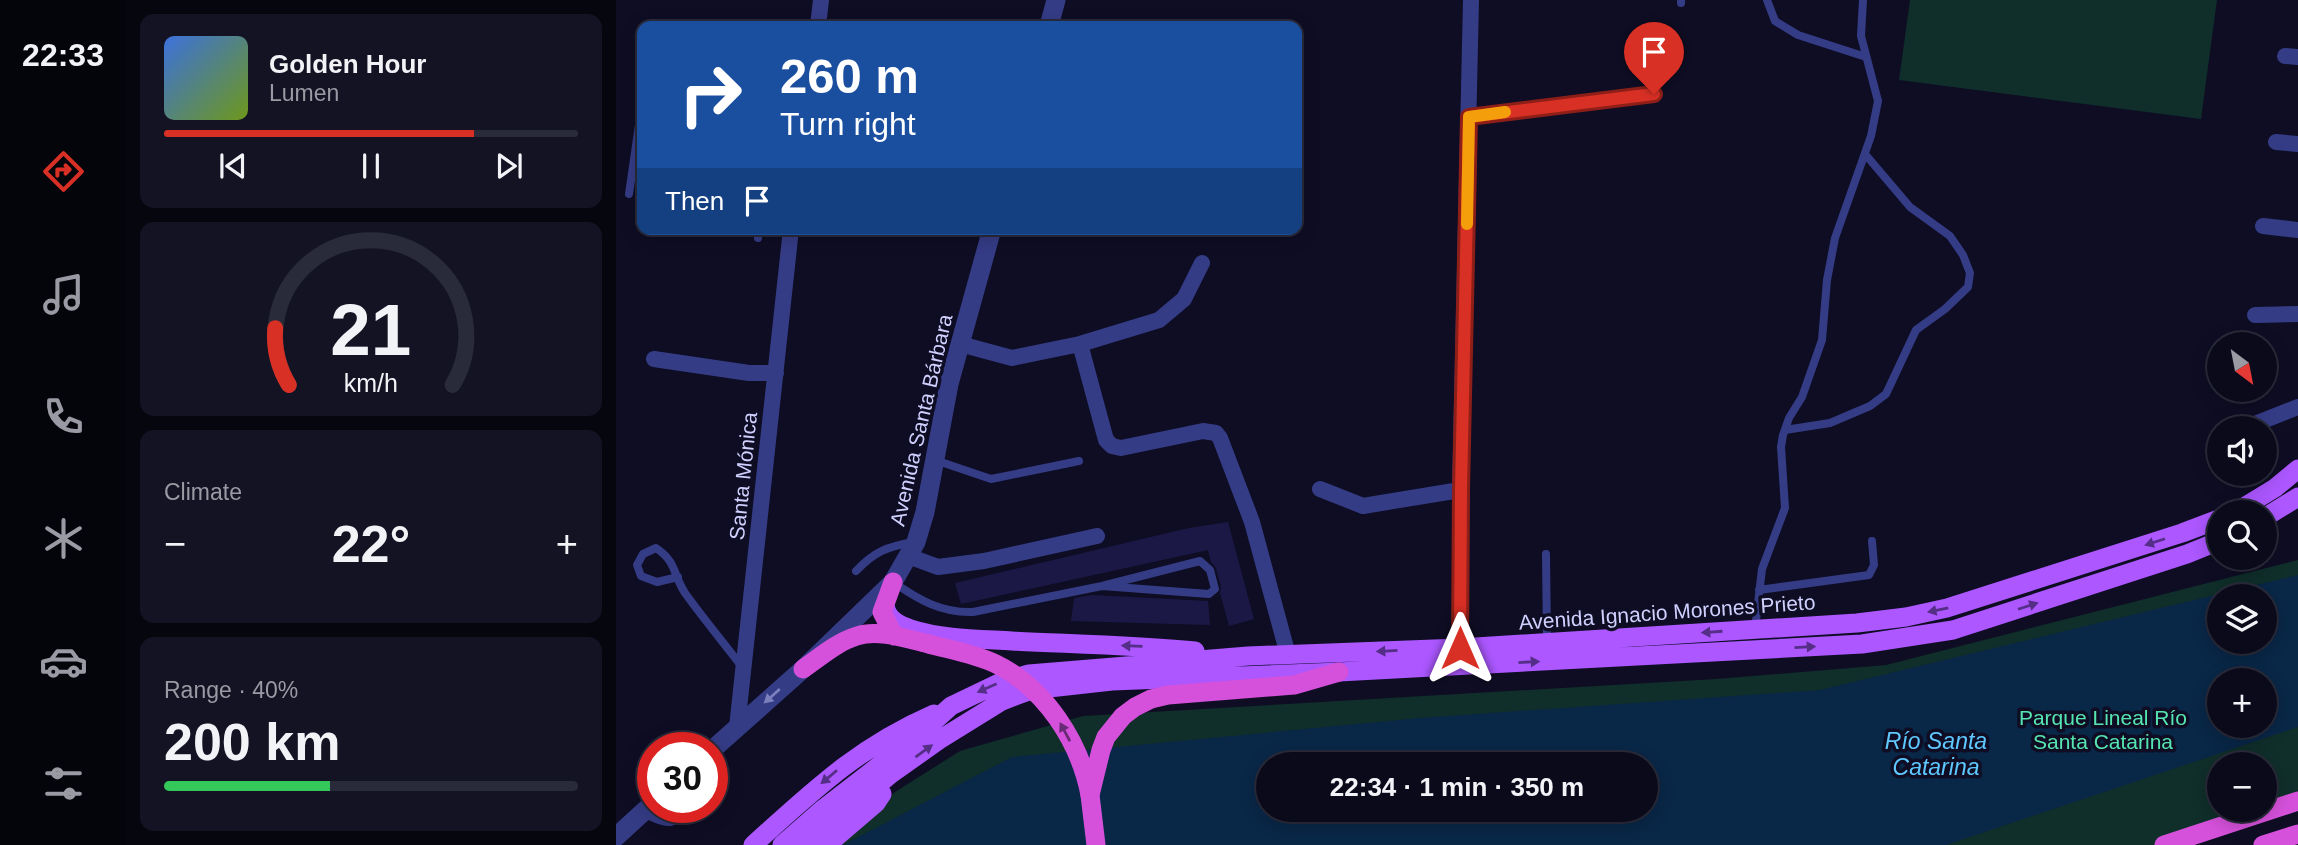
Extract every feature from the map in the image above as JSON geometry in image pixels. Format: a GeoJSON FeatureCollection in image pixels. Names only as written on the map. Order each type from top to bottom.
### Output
{"type":"FeatureCollection","features":[{"type":"Feature","properties":{"kind":"highway"},"geometry":{"type":"LineString","coordinates":[[893,582],[882,615],[894,636]]}},
{"type":"Feature","properties":{"kind":"highway"},"geometry":{"type":"LineString","coordinates":[[803,668],[840,644],[860,635],[894,636],[979,657],[997,665],[1028,685],[1059,721],[1079,762],[1090,796],[1096,845]]}},
{"type":"Feature","properties":{"kind":"highway"},"geometry":{"type":"LineString","coordinates":[[1090,796],[1101,750],[1114,726],[1123,716],[1150,699],[1192,692],[1294,685],[1339,672]]}},
{"type":"Feature","properties":{"kind":"highway"},"geometry":{"type":"LineString","coordinates":[[2164,845],[2298,801]]}},
{"type":"Feature","properties":{"kind":"highway"},"geometry":{"type":"LineString","coordinates":[[2263,845],[2298,834]]}},
{"type":"Feature","properties":{"kind":"main road"},"geometry":{"type":"LineString","coordinates":[[2255,500],[2298,469]]}},
{"type":"Feature","properties":{"kind":"main road"},"geometry":{"type":"LineString","coordinates":[[2277,510],[2298,497]]}},
{"type":"Feature","properties":{"kind":"main road","name":"Avenida Ignacio Morones Prieto"},"geometry":{"type":"LineString","coordinates":[[827,816],[951,706],[1001,682],[1028,674],[1248,656],[1460,648],[1857,623],[1906,617],[1947,608],[2207,524]]}},
{"type":"Feature","properties":{"kind":"main road","name":"Avenida Ignacio Morones Prieto"},"geometry":{"type":"LineString","coordinates":[[782,845],[939,740],[1002,701],[1031,690],[1112,681],[1862,645],[1953,630],[2207,546]]}},
{"type":"Feature","properties":{"kind":"main road"},"geometry":{"type":"LineString","coordinates":[[885,602],[889,618],[912,630],[966,639],[1153,647],[1248,656]]}},
{"type":"Feature","properties":{"kind":"main road"},"geometry":{"type":"LineString","coordinates":[[753,845],[832,774],[858,755],[901,728],[951,706]]}},
{"type":"Feature","properties":{"kind":"main road"},"geometry":{"type":"LineString","coordinates":[[827,845],[876,803],[891,774]]}},
{"type":"Feature","properties":{"kind":"main road"},"geometry":{"type":"LineString","coordinates":[[806,845],[827,816]]}},
{"type":"Feature","properties":{"kind":"street"},"geometry":{"type":"LineString","coordinates":[[819,21],[821,0]]}},
{"type":"Feature","properties":{"kind":"street"},"geometry":{"type":"LineString","coordinates":[[1050,21],[1056,0]]}},
{"type":"Feature","properties":{"kind":"street"},"geometry":{"type":"LineString","coordinates":[[1460,648],[1471,0]]}},
{"type":"Feature","properties":{"kind":"street"},"geometry":{"type":"LineString","coordinates":[[2276,142],[2298,144]]}},
{"type":"Feature","properties":{"kind":"street"},"geometry":{"type":"LineString","coordinates":[[2263,226],[2298,230]]}},
{"type":"Feature","properties":{"kind":"street","name":"Santa Mónica"},"geometry":{"type":"LineString","coordinates":[[737,727],[790,235]]}},
{"type":"Feature","properties":{"kind":"street","name":"Avenida Santa Bárbara"},"geometry":{"type":"LineString","coordinates":[[728,735],[893,582],[912,549],[921,527],[949,384],[990,235]]}},
{"type":"Feature","properties":{"kind":"street"},"geometry":{"type":"LineString","coordinates":[[960,344],[1012,358],[1080,344],[1159,320],[1184,299],[1202,264]]}},
{"type":"Feature","properties":{"kind":"street"},"geometry":{"type":"LineString","coordinates":[[2255,314],[2298,314]]}},
{"type":"Feature","properties":{"kind":"street"},"geometry":{"type":"LineString","coordinates":[[1080,344],[1106,440],[1112,446],[1122,448],[1203,430],[1216,433],[1220,438],[1252,522],[1288,655]]}},
{"type":"Feature","properties":{"kind":"street"},"geometry":{"type":"LineString","coordinates":[[654,359],[749,373],[776,373]]}},
{"type":"Feature","properties":{"kind":"street"},"geometry":{"type":"LineString","coordinates":[[2275,416],[2298,407]]}},
{"type":"Feature","properties":{"kind":"street"},"geometry":{"type":"LineString","coordinates":[[1320,489],[1363,506],[1461,490]]}},
{"type":"Feature","properties":{"kind":"street"},"geometry":{"type":"LineString","coordinates":[[912,549],[938,567],[984,561],[1097,536]]}},
{"type":"Feature","properties":{"kind":"street"},"geometry":{"type":"LineString","coordinates":[[616,837],[637,817]]}},
{"type":"Feature","properties":{"kind":"lane"},"geometry":{"type":"LineString","coordinates":[[1767,0],[1775,21],[1798,36],[1866,57]]}},
{"type":"Feature","properties":{"kind":"lane"},"geometry":{"type":"LineString","coordinates":[[1755,629],[1764,559],[1785,508],[1781,447],[1785,430],[1802,397],[1822,340],[1827,280],[1835,238],[1871,136],[1878,101],[1861,36],[1863,0]]}},
{"type":"Feature","properties":{"kind":"lane"},"geometry":{"type":"LineString","coordinates":[[1469,117],[1654,94]]}},
{"type":"Feature","properties":{"kind":"lane"},"geometry":{"type":"LineString","coordinates":[[629,194],[637,139]]}},
{"type":"Feature","properties":{"kind":"lane"},"geometry":{"type":"LineString","coordinates":[[1785,430],[1830,423],[1870,406],[1886,394],[1916,330],[1945,309],[1968,287],[1970,273],[1963,255],[1950,236],[1910,207],[1865,154]]}},
{"type":"Feature","properties":{"kind":"lane"},"geometry":{"type":"LineString","coordinates":[[935,460],[991,479],[1079,461]]}},
{"type":"Feature","properties":{"kind":"lane"},"geometry":{"type":"LineString","coordinates":[[1759,590],[1869,575],[1874,565],[1872,541]]}},
{"type":"Feature","properties":{"kind":"lane"},"geometry":{"type":"LineString","coordinates":[[856,571],[873,555],[890,547],[912,549]]}},
{"type":"Feature","properties":{"kind":"lane"},"geometry":{"type":"LineString","coordinates":[[678,577],[657,582],[641,576],[636,565],[643,554],[656,548],[667,555],[678,577],[682,590],[744,669]]}},
{"type":"Feature","properties":{"kind":"lane"},"geometry":{"type":"LineString","coordinates":[[1546,554],[1547,642]]}},
{"type":"Feature","properties":{"kind":"lane"},"geometry":{"type":"LineString","coordinates":[[893,582],[917,599],[954,613],[973,612],[1102,586],[1200,561],[1210,570],[1215,589],[1209,594],[1102,586]]}},
{"type":"Feature","properties":{"kind":"green space"},"geometry":{"type":"Polygon","coordinates":[[[1910,0],[2217,0],[2201,119],[1899,80],[1910,0]]]}},
{"type":"Feature","properties":{"kind":"green space","name":"Río Santa Catarina"},"geometry":{"type":"Polygon","coordinates":[[[2298,560],[2298,800],[2277,807],[2277,752],[2207,752],[2207,822],[2231,822],[2160,845],[834,845],[895,792],[960,751],[1083,716],[1716,679],[1886,665],[2259,570],[2277,570],[2277,565],[2298,560]]]}},
{"type":"Feature","properties":{"kind":"water","name":"Río Santa Catarina"},"geometry":{"type":"Polygon","coordinates":[[[2298,575],[2298,727],[2277,734],[2277,668],[2207,668],[2207,738],[2265,738],[2223,752],[2207,752],[2207,758],[1946,845],[843,845],[1012,757],[1420,718],[1820,690],[2207,597],[2207,654],[2277,654],[2277,584],[2261,584],[2298,575]]]}},
{"type":"Feature","properties":{"kind":"building"},"geometry":{"type":"Polygon","coordinates":[[[1228,522],[1254,619],[1229,626],[1216,568],[1211,562],[1208,550],[961,604],[955,583],[1189,528],[1228,522]]]}},
{"type":"Feature","properties":{"kind":"building"},"geometry":{"type":"Polygon","coordinates":[[[1092,595],[1208,601],[1210,625],[1071,621],[1074,598],[1092,595]]]}},
{"type":"Feature","properties":{"kind":"slow traffic"},"geometry":{"type":"LineString","coordinates":[[1467,224],[1469,117],[1505,112]]}},
{"type":"Feature","properties":{"kind":"route"},"geometry":{"type":"LineString","coordinates":[[1460,648],[1469,117],[1654,94]]}},
{"type":"Feature","properties":{"kind":"park label","name":"Parque Lineal Río Santa Catarina"},"geometry":{"type":"Point","coordinates":[2103,729]}}]}
